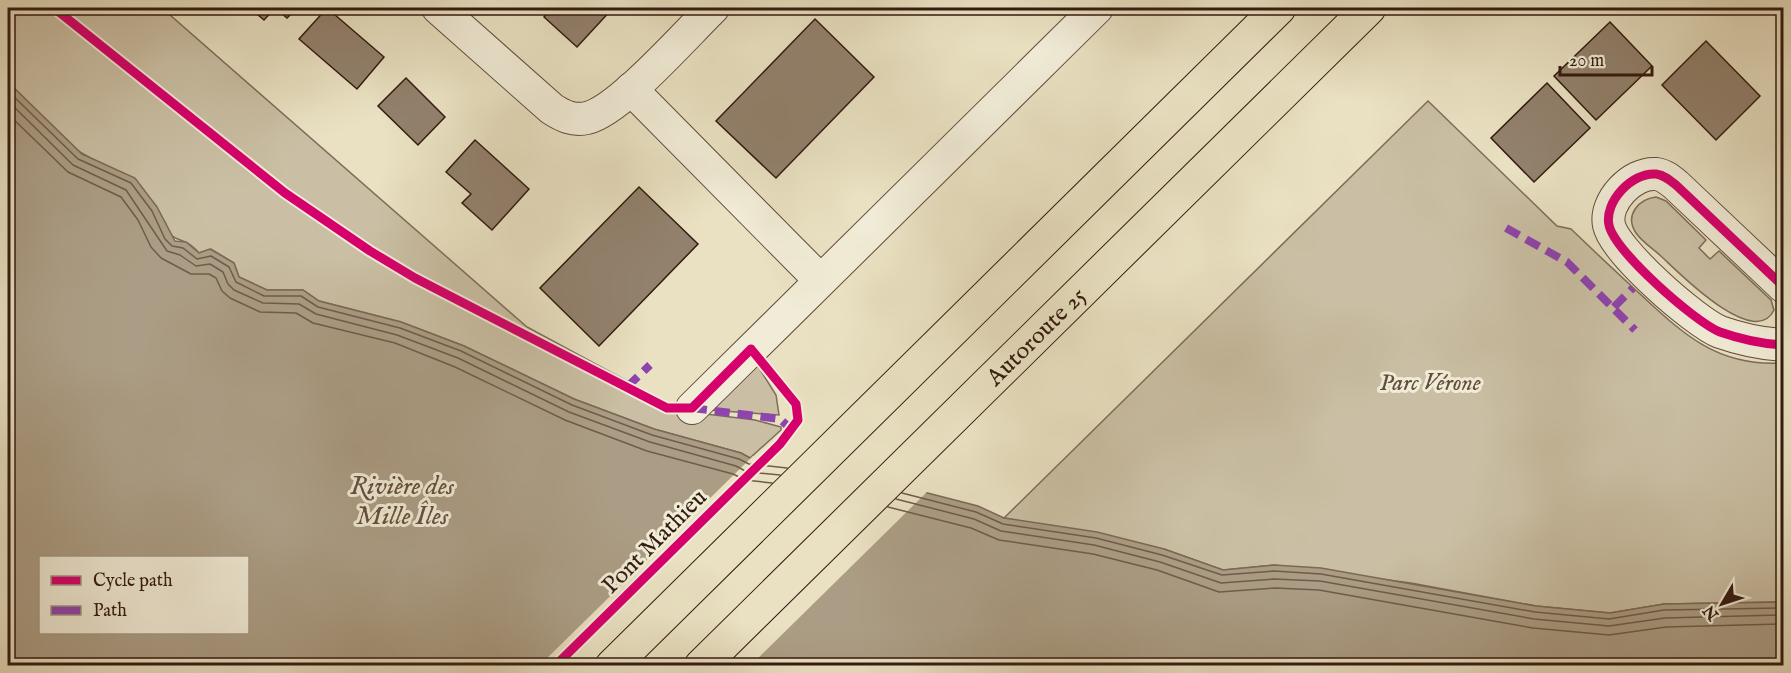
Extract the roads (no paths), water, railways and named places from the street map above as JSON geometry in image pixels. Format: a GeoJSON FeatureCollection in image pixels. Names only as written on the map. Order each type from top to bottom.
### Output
{"type":"FeatureCollection","features":[{"type":"Feature","properties":{"kind":"highway"},"geometry":{"type":"LineString","coordinates":[[612,666],[1279,8]]}},
{"type":"Feature","properties":{"kind":"highway","name":"Autoroute 25"},"geometry":{"type":"LineString","coordinates":[[701,666],[1369,8]]}},
{"type":"Feature","properties":{"kind":"street"},"geometry":{"type":"LineString","coordinates":[[438,8],[552,109],[575,120],[587,118],[604,110],[631,88],[713,8]]}},
{"type":"Feature","properties":{"kind":"street"},"geometry":{"type":"LineString","coordinates":[[692,408],[1097,8]]}},
{"type":"Feature","properties":{"kind":"street"},"geometry":{"type":"LineString","coordinates":[[631,88],[820,280]]}},
{"type":"Feature","properties":{"kind":"street"},"geometry":{"type":"LineString","coordinates":[[1784,287],[1676,185],[1659,174],[1640,177],[1631,182],[1613,202],[1608,213],[1608,224],[1619,247],[1690,314],[1720,332],[1753,341],[1784,345]]}},
{"type":"Feature","properties":{"kind":"water","name":"Rivière des Mille Îles"},"geometry":{"type":"Polygon","coordinates":[[[8,82],[82,154],[135,178],[157,207],[175,241],[186,242],[199,253],[210,249],[234,263],[239,277],[267,290],[303,290],[319,301],[401,322],[464,346],[574,399],[654,429],[741,453],[750,458],[815,464],[978,506],[1004,518],[1097,532],[1164,549],[1223,570],[1274,565],[1321,568],[1536,606],[1610,613],[1664,604],[1783,602],[1783,665],[8,665],[8,82]]]}},
{"type":"Feature","properties":{"kind":"park label","name":"Parc Vérone"},"geometry":{"type":"Point","coordinates":[1430,382]}}]}
